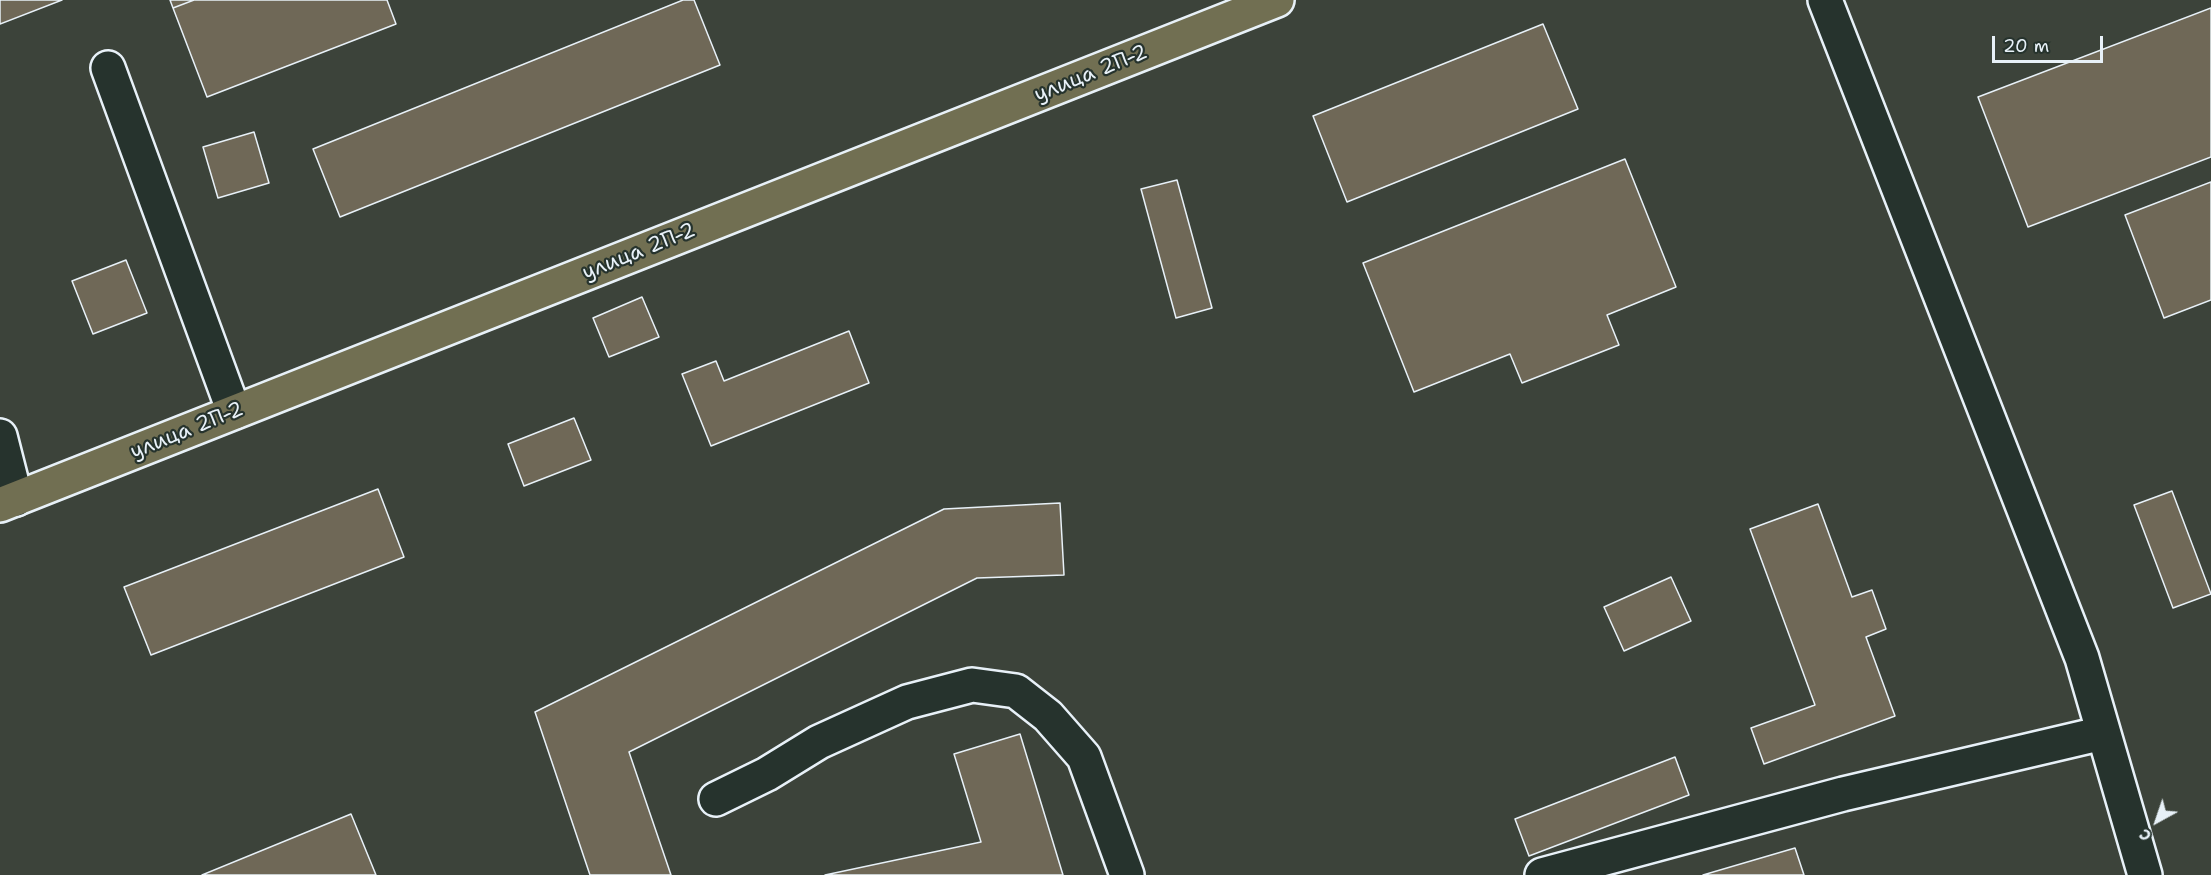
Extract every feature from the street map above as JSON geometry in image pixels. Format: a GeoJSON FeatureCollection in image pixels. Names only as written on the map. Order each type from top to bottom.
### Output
{"type":"FeatureCollection","features":[{"type":"Feature","properties":{"kind":"main road","name":"улица 2П-2"},"geometry":{"type":"LineString","coordinates":[[8,502],[1277,0]]}},
{"type":"Feature","properties":{"kind":"street"},"geometry":{"type":"LineString","coordinates":[[1825,0],[2082,658],[2145,875]]}},
{"type":"Feature","properties":{"kind":"street"},"geometry":{"type":"LineString","coordinates":[[108,68],[234,412]]}},
{"type":"Feature","properties":{"kind":"street"},"geometry":{"type":"LineString","coordinates":[[0,436],[8,502]]}},
{"type":"Feature","properties":{"kind":"street"},"geometry":{"type":"LineString","coordinates":[[716,799],[767,774],[819,742],[907,702],[972,685],[1016,691],[1048,716],[1084,757],[1126,875]]}},
{"type":"Feature","properties":{"kind":"street"},"geometry":{"type":"LineString","coordinates":[[1542,875],[1843,794],[2103,733]]}},
{"type":"Feature","properties":{"kind":"shaded area"},"geometry":{"type":"Polygon","coordinates":[[[0,0],[2211,0],[2211,875],[0,875],[0,0]]]}},
{"type":"Feature","properties":{"kind":"building"},"geometry":{"type":"Polygon","coordinates":[[[0,0],[62,0],[0,24],[0,0]]]}},
{"type":"Feature","properties":{"kind":"building"},"geometry":{"type":"Polygon","coordinates":[[[170,0],[194,0],[173,8],[170,0]]]}},
{"type":"Feature","properties":{"kind":"building"},"geometry":{"type":"Polygon","coordinates":[[[194,0],[387,0],[396,24],[207,97],[173,8],[194,0]]]}},
{"type":"Feature","properties":{"kind":"building"},"geometry":{"type":"Polygon","coordinates":[[[683,0],[694,0],[720,65],[340,217],[313,149],[683,0]]]}},
{"type":"Feature","properties":{"kind":"building"},"geometry":{"type":"Polygon","coordinates":[[[2211,8],[2211,157],[2028,227],[1978,97],[2211,8]]]}},
{"type":"Feature","properties":{"kind":"building"},"geometry":{"type":"Polygon","coordinates":[[[1543,24],[1578,109],[1347,202],[1313,116],[1543,24]]]}},
{"type":"Feature","properties":{"kind":"building"},"geometry":{"type":"Polygon","coordinates":[[[254,132],[269,183],[218,198],[203,147],[254,132]]]}},
{"type":"Feature","properties":{"kind":"building"},"geometry":{"type":"Polygon","coordinates":[[[1625,159],[1676,287],[1607,315],[1619,345],[1522,383],[1510,354],[1414,392],[1363,263],[1625,159]]]}},
{"type":"Feature","properties":{"kind":"building"},"geometry":{"type":"Polygon","coordinates":[[[1177,180],[1212,308],[1176,318],[1141,189],[1177,180]]]}},
{"type":"Feature","properties":{"kind":"building"},"geometry":{"type":"Polygon","coordinates":[[[2211,182],[2211,300],[2164,318],[2125,215],[2211,182]]]}},
{"type":"Feature","properties":{"kind":"building"},"geometry":{"type":"Polygon","coordinates":[[[126,260],[147,313],[93,334],[72,281],[126,260]]]}},
{"type":"Feature","properties":{"kind":"building"},"geometry":{"type":"Polygon","coordinates":[[[642,297],[659,337],[609,357],[593,318],[642,297]]]}},
{"type":"Feature","properties":{"kind":"building"},"geometry":{"type":"Polygon","coordinates":[[[849,331],[869,383],[711,446],[682,374],[716,361],[724,381],[849,331]]]}},
{"type":"Feature","properties":{"kind":"building"},"geometry":{"type":"Polygon","coordinates":[[[574,418],[591,460],[524,486],[508,444],[574,418]]]}},
{"type":"Feature","properties":{"kind":"building"},"geometry":{"type":"Polygon","coordinates":[[[378,489],[404,557],[151,655],[124,587],[378,489]]]}},
{"type":"Feature","properties":{"kind":"building"},"geometry":{"type":"Polygon","coordinates":[[[2172,491],[2211,594],[2173,608],[2134,505],[2172,491]]]}},
{"type":"Feature","properties":{"kind":"building"},"geometry":{"type":"Polygon","coordinates":[[[1060,503],[1064,575],[977,578],[629,752],[671,875],[590,875],[535,712],[944,509],[1060,503]]]}},
{"type":"Feature","properties":{"kind":"building"},"geometry":{"type":"Polygon","coordinates":[[[1818,504],[1852,597],[1872,590],[1886,629],[1866,637],[1895,716],[1764,764],[1751,728],[1815,705],[1750,529],[1818,504]]]}},
{"type":"Feature","properties":{"kind":"building"},"geometry":{"type":"Polygon","coordinates":[[[1671,577],[1691,621],[1624,651],[1604,607],[1671,577]]]}},
{"type":"Feature","properties":{"kind":"building"},"geometry":{"type":"Polygon","coordinates":[[[1020,734],[1063,875],[825,875],[981,842],[954,754],[1020,734]]]}},
{"type":"Feature","properties":{"kind":"building"},"geometry":{"type":"Polygon","coordinates":[[[1675,757],[1689,795],[1529,856],[1515,819],[1675,757]]]}},
{"type":"Feature","properties":{"kind":"building"},"geometry":{"type":"Polygon","coordinates":[[[351,814],[376,875],[202,875],[351,814]]]}},
{"type":"Feature","properties":{"kind":"building"},"geometry":{"type":"Polygon","coordinates":[[[1795,848],[1804,875],[1703,875],[1795,848]]]}}]}
